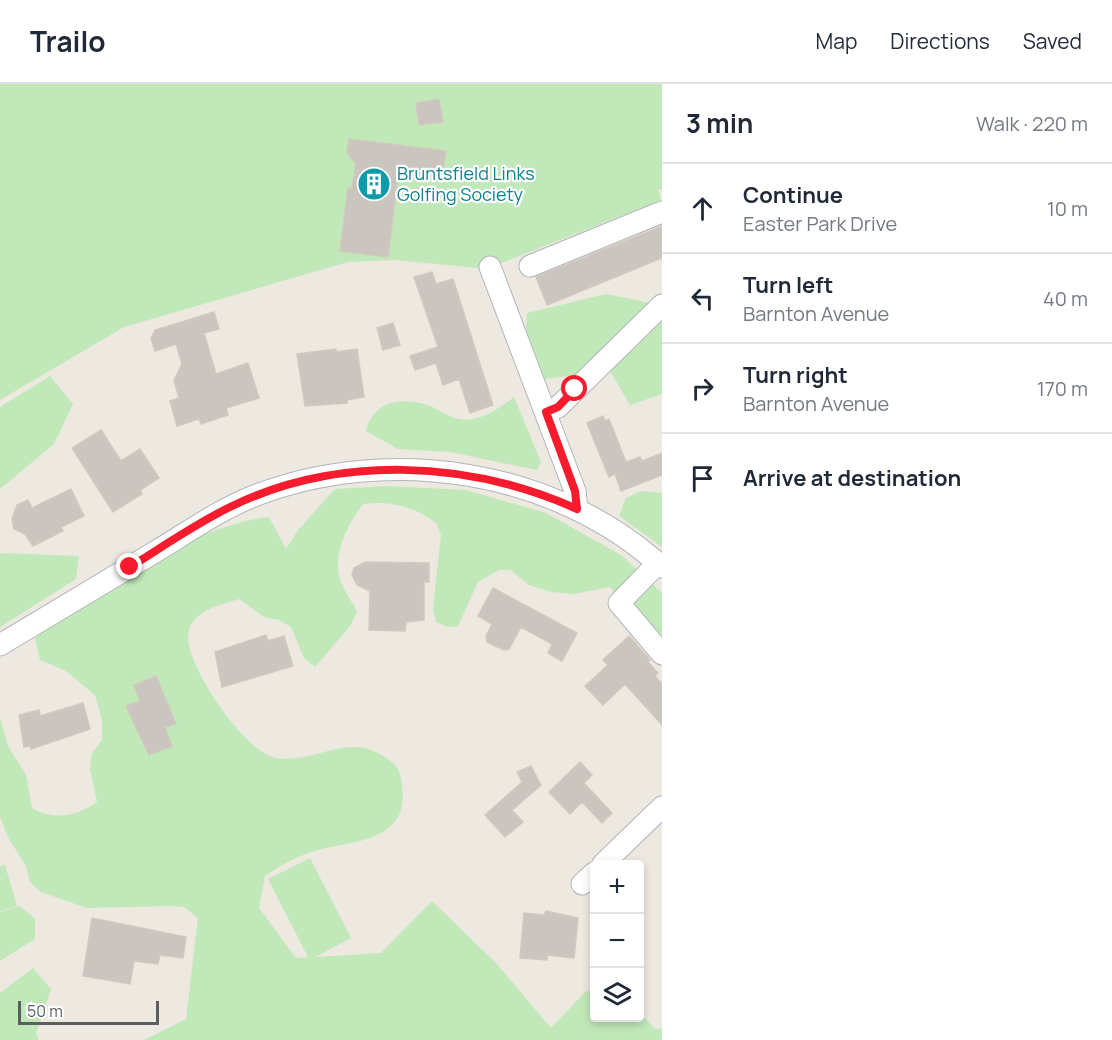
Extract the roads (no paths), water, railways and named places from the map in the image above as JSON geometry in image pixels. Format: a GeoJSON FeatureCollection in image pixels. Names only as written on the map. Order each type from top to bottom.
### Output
{"type":"FeatureCollection","features":[{"type":"Feature","properties":{"kind":"street"},"geometry":{"type":"LineString","coordinates":[[530,266],[662,212]]}},
{"type":"Feature","properties":{"kind":"street"},"geometry":{"type":"LineString","coordinates":[[490,267],[575,491],[577,509]]}},
{"type":"Feature","properties":{"kind":"street"},"geometry":{"type":"LineString","coordinates":[[546,412],[558,407],[662,305]]}},
{"type":"Feature","properties":{"kind":"street"},"geometry":{"type":"LineString","coordinates":[[0,645],[227,509],[254,496],[308,480],[371,471],[432,471],[510,484],[577,509],[627,539],[660,565],[619,603],[662,654]]}},
{"type":"Feature","properties":{"kind":"street"},"geometry":{"type":"LineString","coordinates":[[607,860],[662,807]]}},
{"type":"Feature","properties":{"kind":"place","name":"Bruntsfield Links Golfing Society"},"geometry":{"type":"Point","coordinates":[374,184]}}]}
